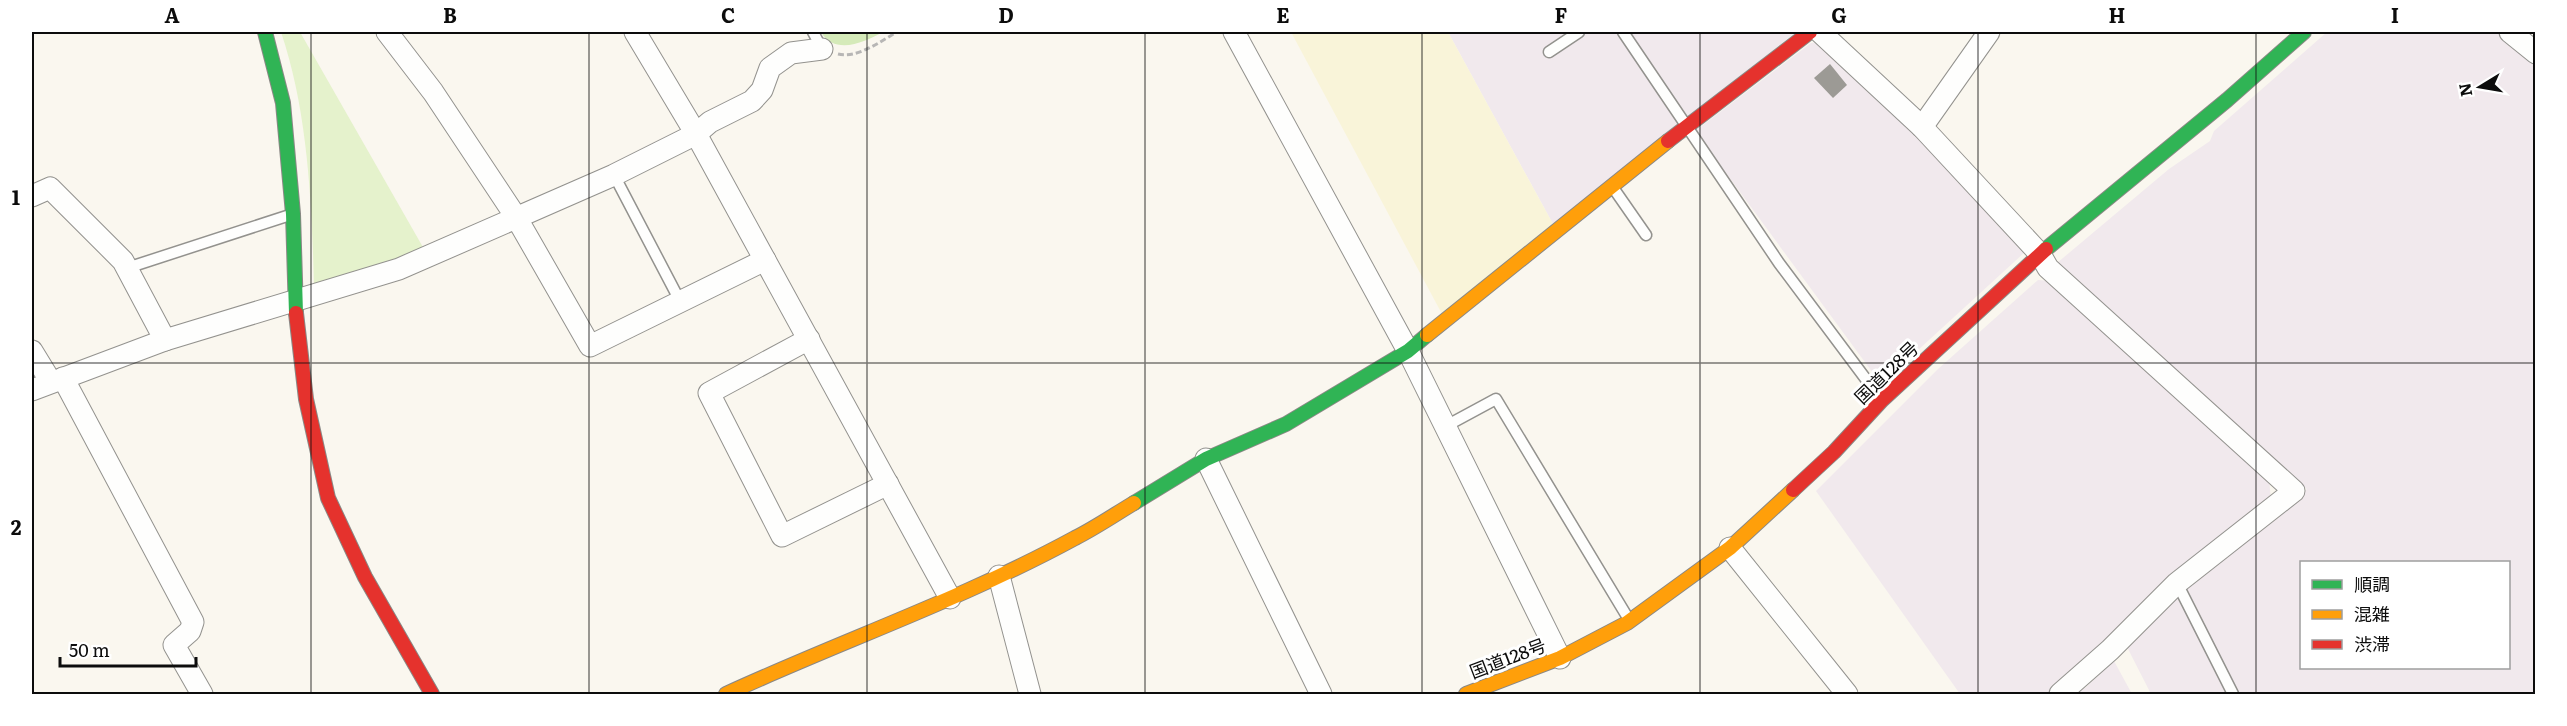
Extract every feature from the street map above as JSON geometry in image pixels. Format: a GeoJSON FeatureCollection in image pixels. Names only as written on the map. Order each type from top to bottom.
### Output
{"type":"FeatureCollection","features":[{"type":"Feature","properties":{"kind":"main road"},"geometry":{"type":"LineString","coordinates":[[265,32],[283,103],[293,214],[294,300],[306,399],[328,498],[365,577],[432,694]]}},
{"type":"Feature","properties":{"kind":"main road"},"geometry":{"type":"LineString","coordinates":[[726,694],[793,663],[999,576],[1076,537],[1206,459],[1286,424],[1408,351],[1687,126],[1810,32]]}},
{"type":"Feature","properties":{"kind":"main road","name":"国道128号"},"geometry":{"type":"LineString","coordinates":[[1466,694],[1560,658],[1630,621],[1730,548],[1834,452],[1882,400],[2040,254],[2227,100],[2304,32]]}},
{"type":"Feature","properties":{"kind":"street"},"geometry":{"type":"LineString","coordinates":[[387,32],[433,92],[516,217],[590,346],[765,260]]}},
{"type":"Feature","properties":{"kind":"street"},"geometry":{"type":"LineString","coordinates":[[635,32],[696,134],[950,598]]}},
{"type":"Feature","properties":{"kind":"street"},"geometry":{"type":"LineString","coordinates":[[1234,32],[1408,351],[1560,658]]}},
{"type":"Feature","properties":{"kind":"street"},"geometry":{"type":"LineString","coordinates":[[1820,32],[1922,127],[2040,254],[2048,268],[2294,491],[2177,584],[2110,650],[2060,694]]}},
{"type":"Feature","properties":{"kind":"street"},"geometry":{"type":"LineString","coordinates":[[1922,127],[1989,32]]}},
{"type":"Feature","properties":{"kind":"street"},"geometry":{"type":"LineString","coordinates":[[2510,32],[2535,53]]}},
{"type":"Feature","properties":{"kind":"street"},"geometry":{"type":"LineString","coordinates":[[48,383],[165,340],[399,269],[614,175],[696,134],[710,122],[752,101],[762,90],[770,68],[791,53],[818,40]]}},
{"type":"Feature","properties":{"kind":"street"},"geometry":{"type":"LineString","coordinates":[[32,196],[50,188],[123,261],[165,340]]}},
{"type":"Feature","properties":{"kind":"street"},"geometry":{"type":"LineString","coordinates":[[809,339],[709,393],[782,536],[888,484]]}},
{"type":"Feature","properties":{"kind":"street"},"geometry":{"type":"LineString","coordinates":[[32,351],[48,383],[193,622],[190,631],[174,645],[202,694]]}},
{"type":"Feature","properties":{"kind":"street"},"geometry":{"type":"LineString","coordinates":[[1206,459],[1321,694]]}},
{"type":"Feature","properties":{"kind":"street"},"geometry":{"type":"LineString","coordinates":[[1730,548],[1847,694]]}},
{"type":"Feature","properties":{"kind":"street"},"geometry":{"type":"LineString","coordinates":[[999,576],[1030,694]]}},
{"type":"Feature","properties":{"kind":"street"},"geometry":{"type":"LineString","coordinates":[[1510,678],[1524,694]]}},
{"type":"Feature","properties":{"kind":"lane"},"geometry":{"type":"LineString","coordinates":[[1549,52],[1579,32]]}},
{"type":"Feature","properties":{"kind":"lane"},"geometry":{"type":"LineString","coordinates":[[1623,32],[1779,263],[1882,400]]}},
{"type":"Feature","properties":{"kind":"lane"},"geometry":{"type":"LineString","coordinates":[[614,175],[680,301]]}},
{"type":"Feature","properties":{"kind":"lane"},"geometry":{"type":"LineString","coordinates":[[1612,186],[1646,235]]}},
{"type":"Feature","properties":{"kind":"lane"},"geometry":{"type":"LineString","coordinates":[[127,268],[293,214]]}},
{"type":"Feature","properties":{"kind":"lane"},"geometry":{"type":"LineString","coordinates":[[1446,426],[1496,399],[1630,621]]}},
{"type":"Feature","properties":{"kind":"lane"},"geometry":{"type":"LineString","coordinates":[[2177,584],[2233,694]]}},
{"type":"Feature","properties":{"kind":"path"},"geometry":{"type":"LineString","coordinates":[[818,40],[844,55],[869,48],[897,32]]}},
{"type":"Feature","properties":{"kind":"shaded area"},"geometry":{"type":"Polygon","coordinates":[[[1291,32],[1448,32],[1553,224],[1442,314],[1291,32]]]}},
{"type":"Feature","properties":{"kind":"shaded area"},"geometry":{"type":"Polygon","coordinates":[[[1448,32],[1796,32],[1553,224],[1448,32]]]}},
{"type":"Feature","properties":{"kind":"shaded area"},"geometry":{"type":"Polygon","coordinates":[[[2327,32],[2515,32],[2535,49],[2535,694],[2151,694],[2127,647],[2180,594],[2307,489],[2288,475],[2057,263],[2169,169],[2210,141],[2214,131],[2327,32]]]}},
{"type":"Feature","properties":{"kind":"shaded area"},"geometry":{"type":"Polygon","coordinates":[[[1826,41],[2023,242],[2025,252],[1881,384],[1695,131],[1811,43],[1826,41]]]}},
{"type":"Feature","properties":{"kind":"shaded area"},"geometry":{"type":"Polygon","coordinates":[[[2038,280],[2050,281],[2269,479],[2271,500],[2054,694],[1960,694],[1816,491],[1938,369],[2038,280]]]}},
{"type":"Feature","properties":{"kind":"shaded area"},"geometry":{"type":"Polygon","coordinates":[[[2114,661],[2132,694],[2072,694],[2085,688],[2114,661]]]}},
{"type":"Feature","properties":{"kind":"green space"},"geometry":{"type":"Polygon","coordinates":[[[281,32],[300,32],[424,249],[314,288],[310,191],[303,126],[281,32]]]}},
{"type":"Feature","properties":{"kind":"green space"},"geometry":{"type":"Polygon","coordinates":[[[821,32],[883,32],[859,43],[842,45],[834,44],[821,32]]]}},
{"type":"Feature","properties":{"kind":"building"},"geometry":{"type":"Polygon","coordinates":[[[1830,64],[1847,85],[1833,98],[1814,78],[1830,64]]]}},
{"type":"Feature","properties":{"kind":"traffic: fast"},"geometry":{"type":"LineString","coordinates":[[265,32],[283,103],[293,214],[296,313]]}},
{"type":"Feature","properties":{"kind":"traffic: fast"},"geometry":{"type":"LineString","coordinates":[[2046,249],[2227,100],[2304,32]]}},
{"type":"Feature","properties":{"kind":"traffic: fast"},"geometry":{"type":"LineString","coordinates":[[1134,503],[1206,459],[1286,424],[1408,351],[1427,335]]}},
{"type":"Feature","properties":{"kind":"traffic: slow"},"geometry":{"type":"LineString","coordinates":[[1427,335],[1668,141]]}},
{"type":"Feature","properties":{"kind":"traffic: slow"},"geometry":{"type":"LineString","coordinates":[[1466,694],[1560,658],[1627,623],[1730,548],[1793,490]]}},
{"type":"Feature","properties":{"kind":"traffic: slow"},"geometry":{"type":"LineString","coordinates":[[726,694],[989,581],[1082,534],[1134,503]]}},
{"type":"Feature","properties":{"kind":"traffic: jam"},"geometry":{"type":"LineString","coordinates":[[1668,141],[1810,32]]}},
{"type":"Feature","properties":{"kind":"traffic: jam"},"geometry":{"type":"LineString","coordinates":[[1793,490],[1834,452],[1882,400],[2046,249]]}},
{"type":"Feature","properties":{"kind":"traffic: jam"},"geometry":{"type":"LineString","coordinates":[[296,313],[306,399],[328,498],[365,577],[432,694]]}}]}
